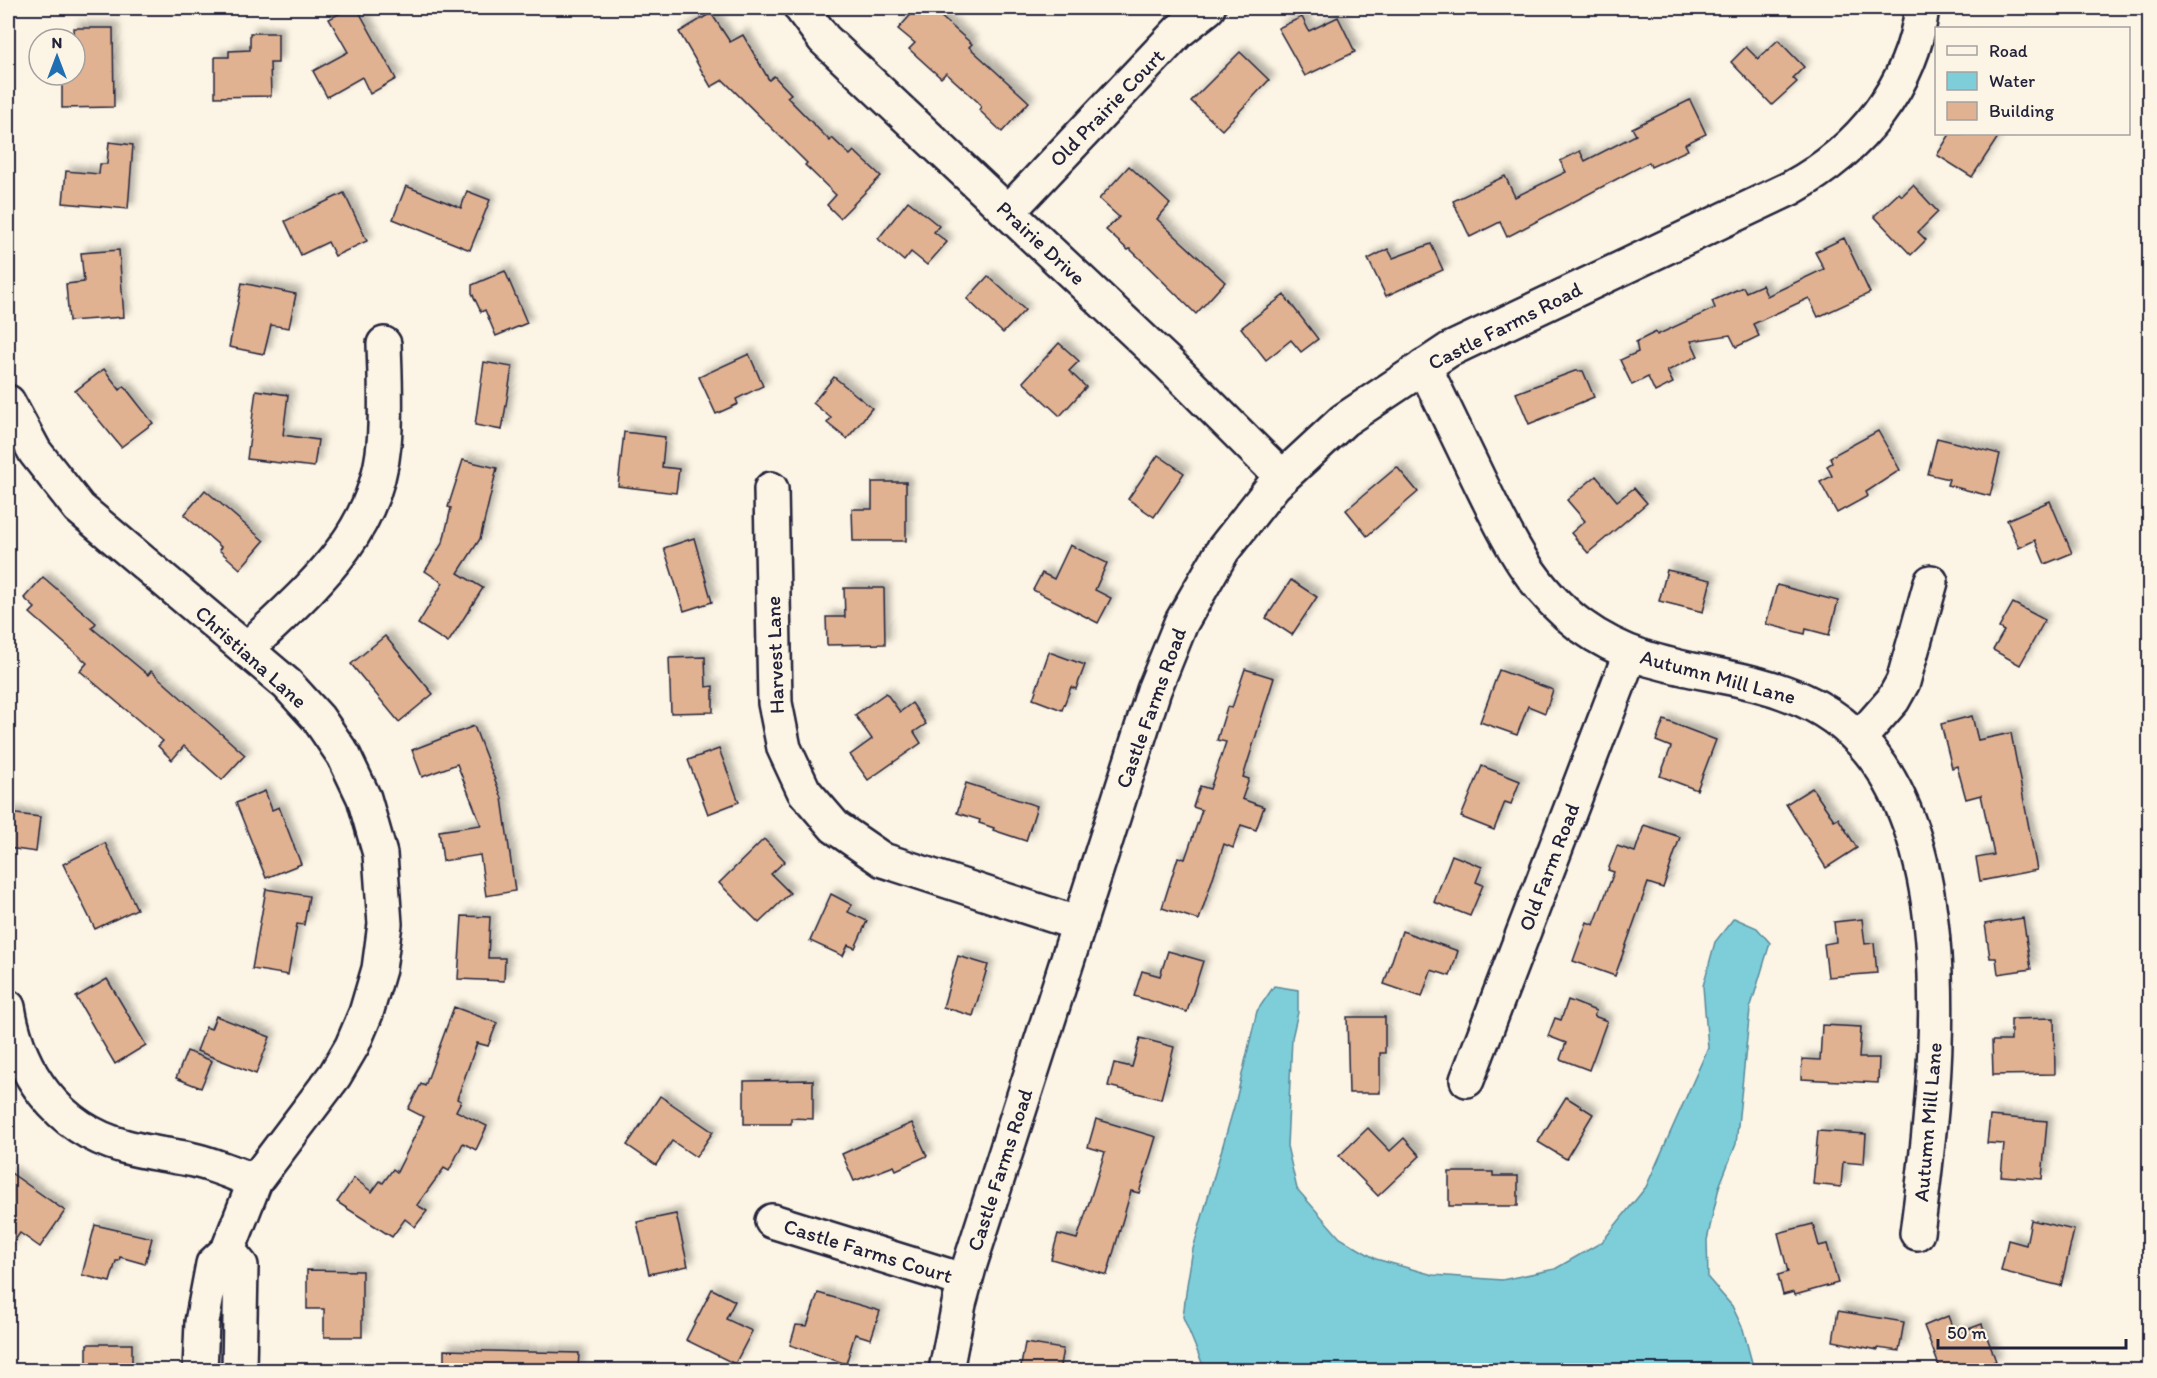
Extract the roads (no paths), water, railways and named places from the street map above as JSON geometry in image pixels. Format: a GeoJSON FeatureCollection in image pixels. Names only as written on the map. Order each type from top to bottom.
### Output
{"type":"FeatureCollection","features":[{"type":"Feature","properties":{"kind":"street","name":"Prairie Drive"},"geometry":{"type":"LineString","coordinates":[[801,8],[824,39],[1170,365],[1282,477]]}},
{"type":"Feature","properties":{"kind":"street","name":"Old Prairie Court"},"geometry":{"type":"LineString","coordinates":[[1008,212],[1179,31],[1208,8]]}},
{"type":"Feature","properties":{"kind":"street","name":"Castle Farms Road"},"geometry":{"type":"LineString","coordinates":[[946,1371],[965,1281],[1154,690],[1181,622],[1223,550],[1282,477],[1344,420],[1449,350],[1791,188],[1821,170],[1857,140],[1887,103],[1912,49],[1922,8]]}},
{"type":"Feature","properties":{"kind":"street"},"geometry":{"type":"LineString","coordinates":[[246,650],[335,562],[349,544],[366,513],[378,479],[384,445],[384,344]]}},
{"type":"Feature","properties":{"kind":"street","name":"Autumn Mill Lane"},"geometry":{"type":"LineString","coordinates":[[1424,366],[1510,542],[1528,572],[1546,595],[1580,625],[1630,654],[1664,665],[1775,689],[1795,697],[1834,718],[1859,739],[1881,763],[1907,813],[1921,869],[1930,928],[1935,997],[1935,1066],[1931,1126],[1917,1233]]}},
{"type":"Feature","properties":{"kind":"street","name":"Christiana Lane"},"geometry":{"type":"LineString","coordinates":[[8,402],[35,453],[79,507],[303,701],[345,756],[372,820],[382,866],[385,899],[379,969],[366,1013],[352,1046],[328,1085],[255,1181],[228,1250],[213,1264],[202,1322],[200,1371]]}},
{"type":"Feature","properties":{"kind":"street","name":"Harvest Lane"},"geometry":{"type":"LineString","coordinates":[[771,489],[776,714],[788,759],[804,791],[835,827],[883,860],[1079,924]]}},
{"type":"Feature","properties":{"kind":"street"},"geometry":{"type":"LineString","coordinates":[[1859,739],[1893,700],[1903,682],[1931,582]]}},
{"type":"Feature","properties":{"kind":"street","name":"Old Farm Road"},"geometry":{"type":"LineString","coordinates":[[1467,1080],[1630,654]]}},
{"type":"Feature","properties":{"kind":"street"},"geometry":{"type":"LineString","coordinates":[[8,1006],[15,1043],[24,1065],[67,1117],[104,1139],[123,1146],[202,1162],[255,1181]]}},
{"type":"Feature","properties":{"kind":"street","name":"Castle Farms Court"},"geometry":{"type":"LineString","coordinates":[[772,1221],[965,1281]]}},
{"type":"Feature","properties":{"kind":"street"},"geometry":{"type":"LineString","coordinates":[[228,1250],[240,1266],[239,1371]]}},
{"type":"Feature","properties":{"kind":"water"},"geometry":{"type":"Polygon","coordinates":[[[1734,918],[1757,928],[1770,943],[1750,1009],[1736,1144],[1719,1187],[1707,1240],[1708,1278],[1732,1306],[1743,1329],[1754,1370],[1205,1370],[1183,1317],[1193,1249],[1236,1100],[1257,1011],[1274,986],[1298,990],[1298,1012],[1292,1038],[1287,1146],[1297,1189],[1340,1238],[1376,1259],[1433,1275],[1502,1280],[1555,1269],[1602,1242],[1646,1187],[1708,1048],[1703,986],[1715,942],[1734,918]]]}}]}
